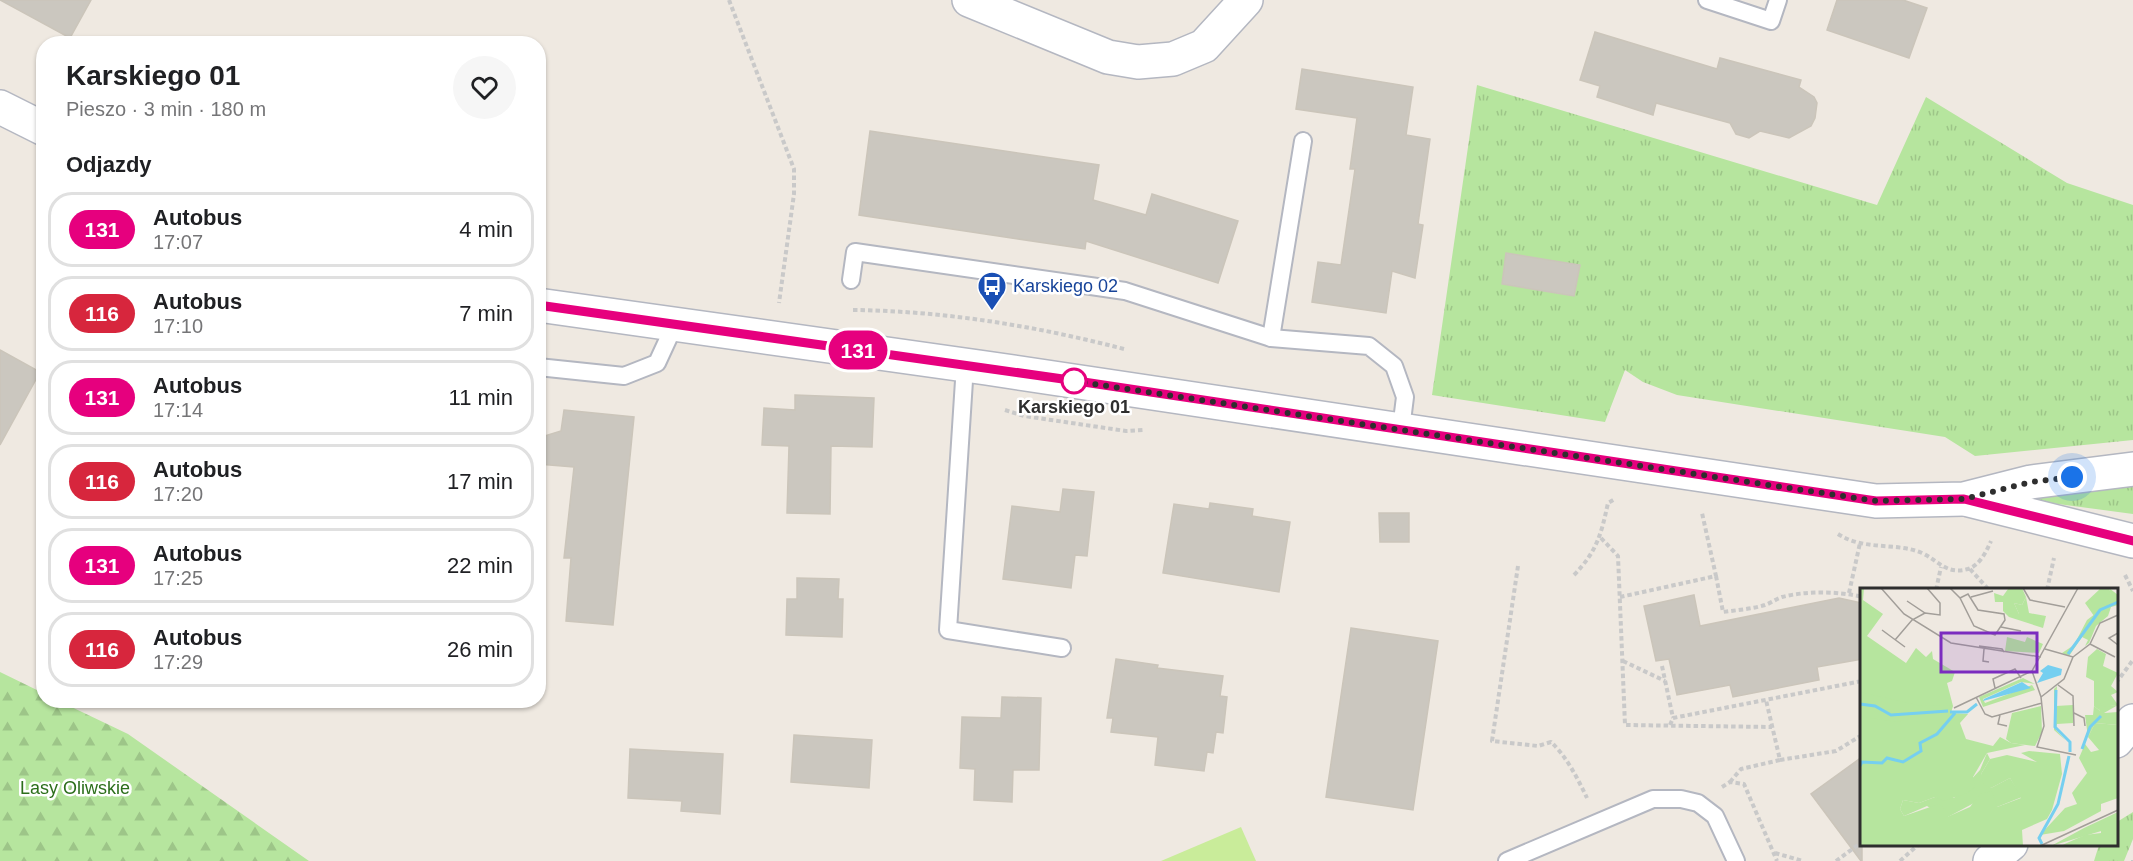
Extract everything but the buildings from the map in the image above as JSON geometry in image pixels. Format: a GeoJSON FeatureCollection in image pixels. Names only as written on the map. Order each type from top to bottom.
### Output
{"type":"FeatureCollection","features":[{"type":"Feature","properties":{"kind":"street"},"geometry":{"type":"LineString","coordinates":[[969,0],[1108,57],[1138,62],[1173,59],[1204,46],[1246,0]]}},
{"type":"Feature","properties":{"kind":"street"},"geometry":{"type":"LineString","coordinates":[[0,107],[36,125]]}},
{"type":"Feature","properties":{"kind":"street"},"geometry":{"type":"LineString","coordinates":[[546,306],[965,365],[1876,501],[1964,499],[2031,482],[2133,469]]}},
{"type":"Feature","properties":{"kind":"street"},"geometry":{"type":"LineString","coordinates":[[1964,499],[2133,541]]}},
{"type":"Feature","properties":{"kind":"street"},"geometry":{"type":"LineString","coordinates":[[2118,739],[2133,721]]}},
{"type":"Feature","properties":{"kind":"street"},"geometry":{"type":"LineString","coordinates":[[1990,861],[2009,846]]}},
{"type":"Feature","properties":{"kind":"street"},"geometry":{"type":"LineString","coordinates":[[2021,846],[2027,861]]}},
{"type":"Feature","properties":{"kind":"lane"},"geometry":{"type":"LineString","coordinates":[[1707,0],[1771,21],[1778,0]]}},
{"type":"Feature","properties":{"kind":"lane"},"geometry":{"type":"LineString","coordinates":[[1271,338],[1303,141]]}},
{"type":"Feature","properties":{"kind":"lane"},"geometry":{"type":"LineString","coordinates":[[851,280],[855,252],[1125,291],[1271,338],[1369,346],[1394,366],[1405,397],[1401,429]]}},
{"type":"Feature","properties":{"kind":"lane"},"geometry":{"type":"LineString","coordinates":[[546,368],[624,376],[657,363],[675,324]]}},
{"type":"Feature","properties":{"kind":"lane"},"geometry":{"type":"LineString","coordinates":[[965,365],[948,630],[1062,648]]}},
{"type":"Feature","properties":{"kind":"lane"},"geometry":{"type":"LineString","coordinates":[[1507,861],[1653,799],[1680,799],[1698,803],[1715,816],[1736,861]]}},
{"type":"Feature","properties":{"kind":"path"},"geometry":{"type":"LineString","coordinates":[[729,0],[794,169],[794,194],[778,309]]}},
{"type":"Feature","properties":{"kind":"path"},"geometry":{"type":"LineString","coordinates":[[1574,575],[1592,556],[1600,538],[1608,503],[1623,493]]}},
{"type":"Feature","properties":{"kind":"path"},"geometry":{"type":"LineString","coordinates":[[1702,510],[1723,612],[1766,605],[1781,597],[1804,593],[1817,595],[1837,591],[1860,596]]}},
{"type":"Feature","properties":{"kind":"path"},"geometry":{"type":"LineString","coordinates":[[1600,538],[1618,556],[1625,725],[1772,726]]}},
{"type":"Feature","properties":{"kind":"path"},"geometry":{"type":"LineString","coordinates":[[1849,593],[1860,543]]}},
{"type":"Feature","properties":{"kind":"path"},"geometry":{"type":"LineString","coordinates":[[2047,588],[2054,558]]}},
{"type":"Feature","properties":{"kind":"path"},"geometry":{"type":"LineString","coordinates":[[1518,566],[1492,741],[1538,746],[1551,742],[1555,749],[1564,754],[1580,783]]}},
{"type":"Feature","properties":{"kind":"path"},"geometry":{"type":"LineString","coordinates":[[1936,588],[1941,567]]}},
{"type":"Feature","properties":{"kind":"path"},"geometry":{"type":"LineString","coordinates":[[1970,569],[1987,588]]}},
{"type":"Feature","properties":{"kind":"path"},"geometry":{"type":"LineString","coordinates":[[2123,573],[2133,591]]}},
{"type":"Feature","properties":{"kind":"path"},"geometry":{"type":"LineString","coordinates":[[1620,597],[1716,576]]}},
{"type":"Feature","properties":{"kind":"path"},"geometry":{"type":"LineString","coordinates":[[2118,680],[2133,660]]}},
{"type":"Feature","properties":{"kind":"path"},"geometry":{"type":"LineString","coordinates":[[1623,661],[1665,681]]}},
{"type":"Feature","properties":{"kind":"path"},"geometry":{"type":"LineString","coordinates":[[1662,666],[1673,718],[1670,725]]}},
{"type":"Feature","properties":{"kind":"path"},"geometry":{"type":"LineString","coordinates":[[1673,718],[1860,681]]}},
{"type":"Feature","properties":{"kind":"path"},"geometry":{"type":"LineString","coordinates":[[1766,700],[1780,760]]}},
{"type":"Feature","properties":{"kind":"path"},"geometry":{"type":"LineString","coordinates":[[1730,782],[1741,769],[1836,751],[1860,736]]}},
{"type":"Feature","properties":{"kind":"path"},"geometry":{"type":"LineString","coordinates":[[1836,861],[1860,843]]}},
{"type":"Feature","properties":{"kind":"path"},"geometry":{"type":"LineString","coordinates":[[1900,861],[1917,846]]}},
{"type":"Feature","properties":{"kind":"path"},"geometry":{"type":"LineString","coordinates":[[1774,853],[1803,861]]}},
{"type":"Feature","properties":{"kind":"green space"},"geometry":{"type":"Polygon","coordinates":[[[1477,85],[1877,205],[1926,97],[2067,183],[2133,205],[2133,440],[1975,456],[1945,437],[1677,395],[1643,382],[1625,370],[1605,422],[1432,395],[1477,85]]]}},
{"type":"Feature","properties":{"kind":"green space"},"geometry":{"type":"Polygon","coordinates":[[[2133,480],[2133,514],[2021,499],[2133,480]]]}},
{"type":"Feature","properties":{"kind":"green space","name":"Lasy Oliwskie"},"geometry":{"type":"Polygon","coordinates":[[[0,672],[36,690],[36,708],[74,708],[128,734],[309,861],[0,861],[0,672]]]}},
{"type":"Feature","properties":{"kind":"green space"},"geometry":{"type":"Polygon","coordinates":[[[2133,812],[2133,839],[2124,861],[2094,861],[2099,846],[2118,846],[2118,821],[2133,812]]]}},
{"type":"Feature","properties":{"kind":"green space"},"geometry":{"type":"Polygon","coordinates":[[[1241,827],[1256,861],[1161,861],[1241,827]]]}},
{"type":"Feature","properties":{"kind":"bus line","name":"131"},"geometry":{"type":"LineString","coordinates":[[546,306],[1077,381],[1876,501],[1964,499],[2133,541]]}},
{"type":"Feature","properties":{"kind":"place","name":"Karskiego 02"},"geometry":{"type":"Point","coordinates":[992,312]}},
{"type":"Feature","properties":{"kind":"place","name":"Karskiego 01"},"geometry":{"type":"Point","coordinates":[1074,381]}},
{"type":"Feature","properties":{"kind":"route"},"geometry":{"type":"LineString","coordinates":[[1074,381],[1876,501],[1964,499],[2031,482],[2072,477]]}}]}
